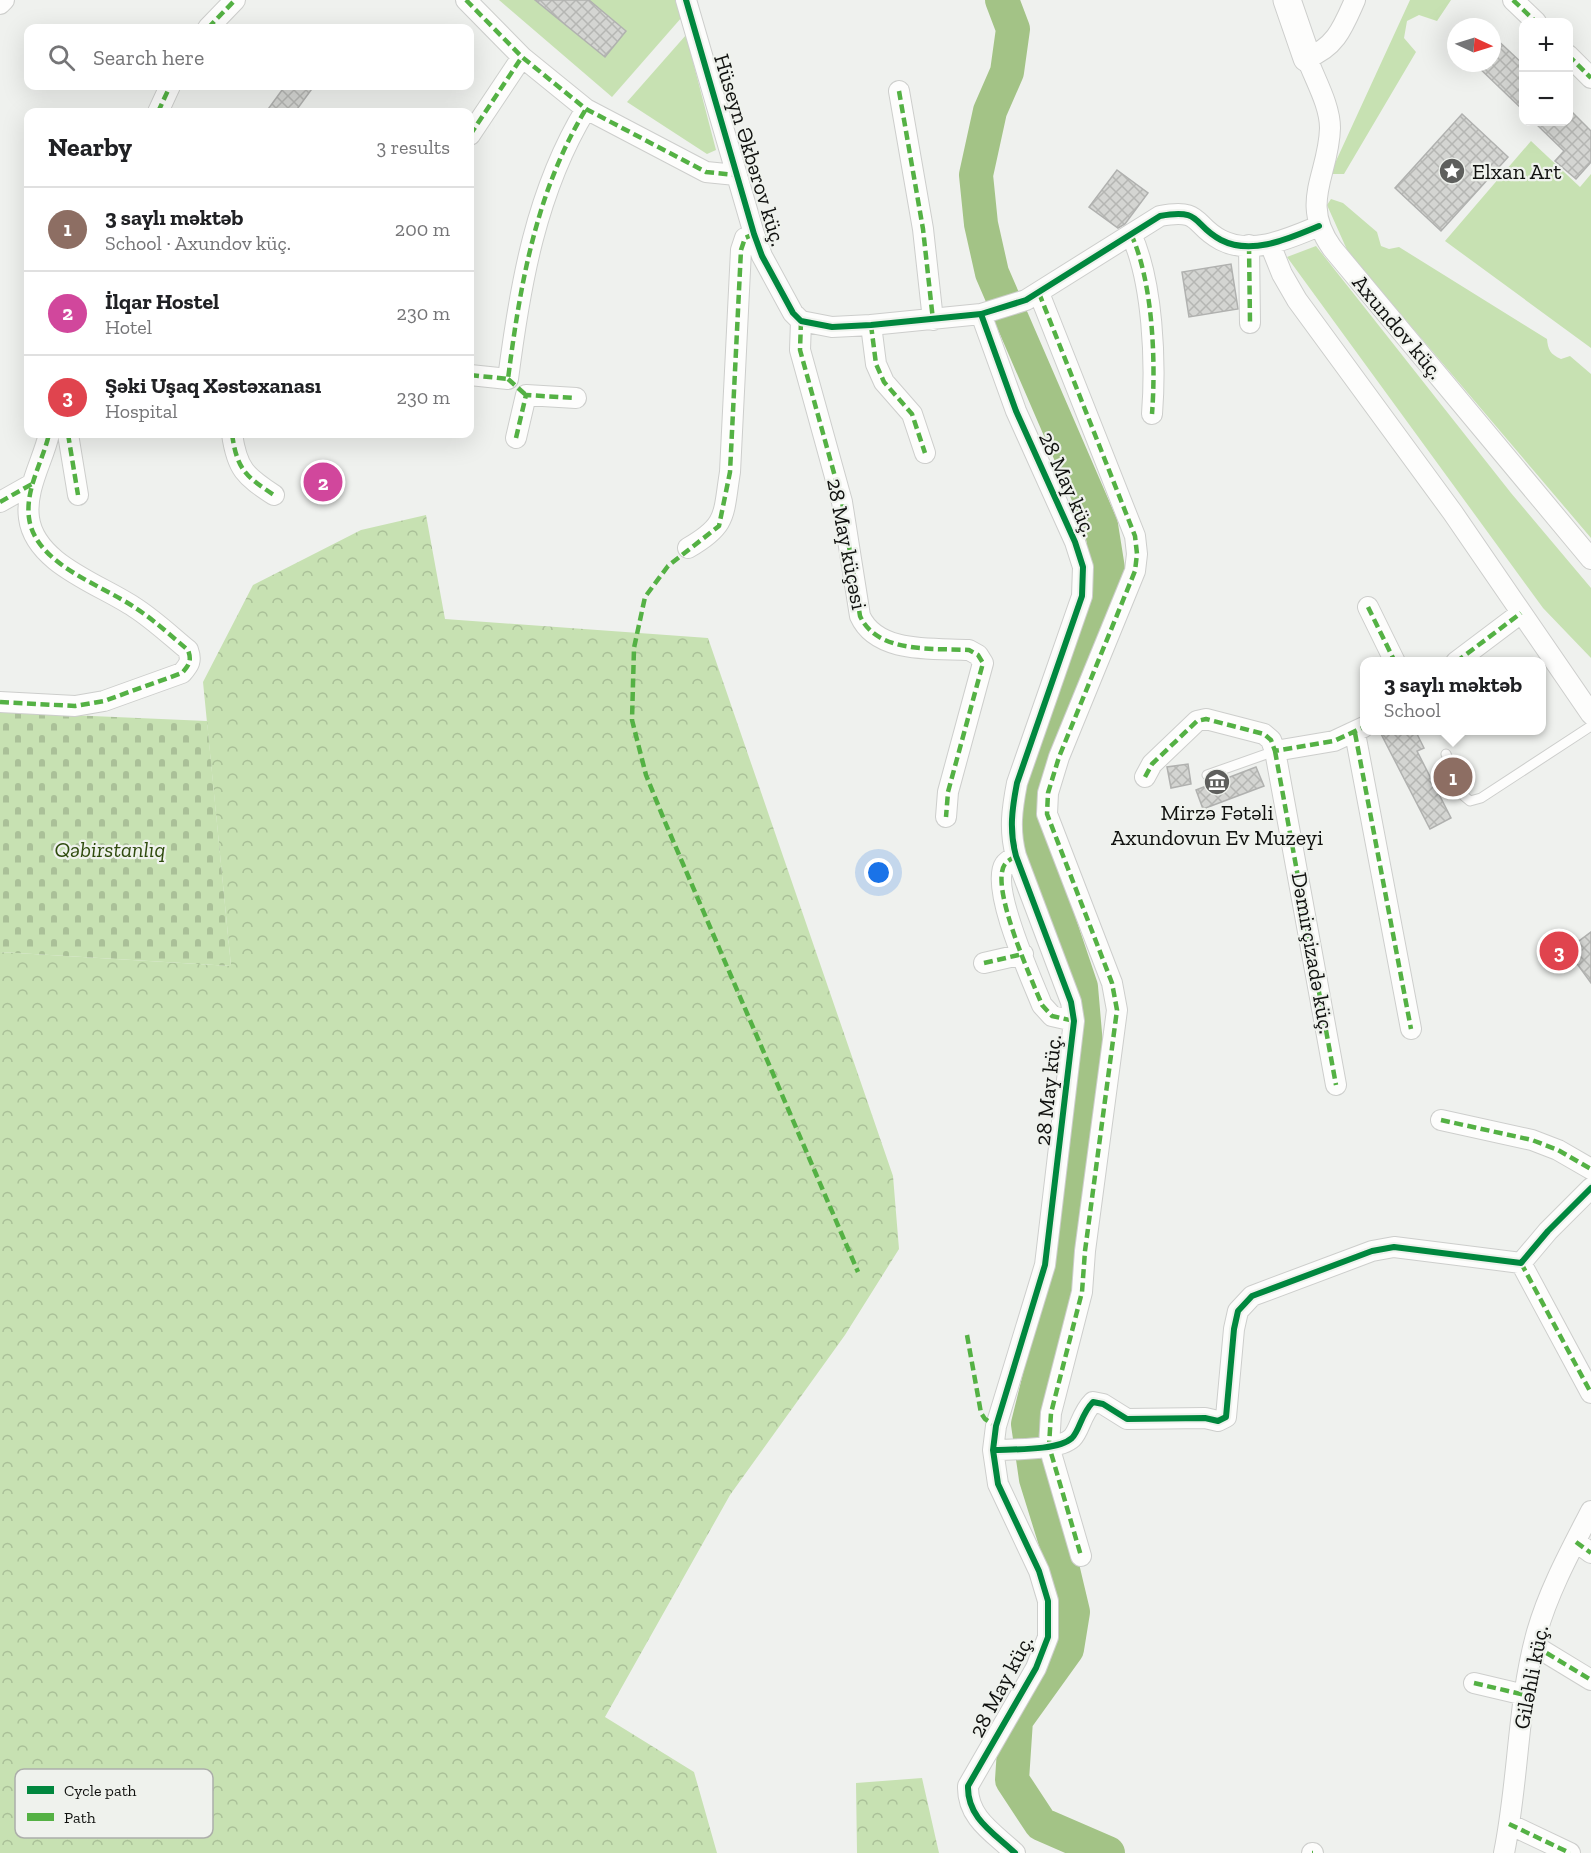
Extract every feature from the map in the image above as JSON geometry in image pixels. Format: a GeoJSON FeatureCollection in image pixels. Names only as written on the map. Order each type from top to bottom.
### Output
{"type":"FeatureCollection","features":[{"type":"Feature","properties":{"kind":"street"},"geometry":{"type":"LineString","coordinates":[[0,4],[4,0]]}},
{"type":"Feature","properties":{"kind":"street"},"geometry":{"type":"LineString","coordinates":[[212,24],[235,0]]}},
{"type":"Feature","properties":{"kind":"street"},"geometry":{"type":"LineString","coordinates":[[466,0],[522,57],[586,109],[706,172],[736,175]]}},
{"type":"Feature","properties":{"kind":"street","name":"Hüseyn Əkbərov küç."},"geometry":{"type":"LineString","coordinates":[[686,0],[754,234],[762,256],[793,313],[801,321]]}},
{"type":"Feature","properties":{"kind":"street"},"geometry":{"type":"LineString","coordinates":[[1287,0],[1307,58],[1319,54],[1335,40],[1354,0]]}},
{"type":"Feature","properties":{"kind":"street"},"geometry":{"type":"LineString","coordinates":[[1513,0],[1532,18]]}},
{"type":"Feature","properties":{"kind":"street"},"geometry":{"type":"LineString","coordinates":[[474,129],[522,57]]}},
{"type":"Feature","properties":{"kind":"street","name":"Axundov küç."},"geometry":{"type":"LineString","coordinates":[[1307,58],[1327,109],[1330,126],[1329,144],[1315,206],[1319,226],[1332,248],[1591,559]]}},
{"type":"Feature","properties":{"kind":"street"},"geometry":{"type":"LineString","coordinates":[[1573,59],[1591,78]]}},
{"type":"Feature","properties":{"kind":"street"},"geometry":{"type":"LineString","coordinates":[[160,108],[168,90]]}},
{"type":"Feature","properties":{"kind":"street"},"geometry":{"type":"LineString","coordinates":[[899,91],[923,229],[933,320]]}},
{"type":"Feature","properties":{"kind":"street"},"geometry":{"type":"LineString","coordinates":[[508,379],[523,273],[537,221],[567,140],[586,109]]}},
{"type":"Feature","properties":{"kind":"street"},"geometry":{"type":"LineString","coordinates":[[801,321],[832,327],[933,320],[988,313],[1033,296],[1160,216],[1188,214],[1199,219],[1220,240],[1249,245],[1270,244],[1319,226]]}},
{"type":"Feature","properties":{"kind":"street"},"geometry":{"type":"LineString","coordinates":[[688,548],[709,536],[719,526],[725,505],[730,472],[741,250],[745,238],[754,234]]}},
{"type":"Feature","properties":{"kind":"street"},"geometry":{"type":"LineString","coordinates":[[1131,234],[1141,260],[1155,356],[1152,414]]}},
{"type":"Feature","properties":{"kind":"street"},"geometry":{"type":"LineString","coordinates":[[1270,244],[1282,274],[1297,300],[1453,513],[1591,714]]}},
{"type":"Feature","properties":{"kind":"street"},"geometry":{"type":"LineString","coordinates":[[1249,245],[1250,323]]}},
{"type":"Feature","properties":{"kind":"street"},"geometry":{"type":"LineString","coordinates":[[1033,296],[1135,536],[1137,554],[1136,571],[1059,757],[1048,793],[1047,814],[1054,839],[1112,983],[1117,1010],[1085,1251],[1082,1292],[1051,1413],[1045,1447],[1082,1556]]}},
{"type":"Feature","properties":{"kind":"street","name":"28 May küç."},"geometry":{"type":"LineString","coordinates":[[988,313],[1016,411],[1076,542],[1083,567],[1082,596],[1017,783],[1011,813],[1012,840],[1016,856],[1071,1002],[1074,1021],[1045,1265],[996,1426],[1002,1450],[998,1484],[1039,1570],[1048,1601],[1048,1637],[1036,1668],[968,1786],[967,1803],[1016,1853]]}},
{"type":"Feature","properties":{"kind":"street","name":"28 May küçəsi"},"geometry":{"type":"LineString","coordinates":[[801,321],[800,350],[842,502],[860,616],[865,627],[882,639],[908,647],[969,650],[978,654],[982,663],[948,792],[946,817]]}},
{"type":"Feature","properties":{"kind":"street"},"geometry":{"type":"LineString","coordinates":[[871,325],[876,364],[884,382],[912,414],[925,453]]}},
{"type":"Feature","properties":{"kind":"street"},"geometry":{"type":"LineString","coordinates":[[474,375],[508,379],[526,395],[576,398]]}},
{"type":"Feature","properties":{"kind":"street"},"geometry":{"type":"LineString","coordinates":[[516,438],[526,395]]}},
{"type":"Feature","properties":{"kind":"street"},"geometry":{"type":"LineString","coordinates":[[0,702],[75,706],[104,701],[182,673],[189,665],[188,650],[135,607],[51,557],[38,544],[29,518],[32,484],[44,456],[48,438]]}},
{"type":"Feature","properties":{"kind":"street"},"geometry":{"type":"LineString","coordinates":[[69,438],[78,495]]}},
{"type":"Feature","properties":{"kind":"street"},"geometry":{"type":"LineString","coordinates":[[233,438],[236,458],[248,478],[274,495]]}},
{"type":"Feature","properties":{"kind":"street"},"geometry":{"type":"LineString","coordinates":[[0,502],[32,484]]}},
{"type":"Feature","properties":{"kind":"street"},"geometry":{"type":"LineString","coordinates":[[1368,607],[1393,657]]}},
{"type":"Feature","properties":{"kind":"street"},"geometry":{"type":"LineString","coordinates":[[1463,657],[1521,613]]}},
{"type":"Feature","properties":{"kind":"street"},"geometry":{"type":"LineString","coordinates":[[1145,777],[1152,764],[1191,726],[1206,719],[1264,734],[1271,740],[1275,751],[1334,741],[1360,730]]}},
{"type":"Feature","properties":{"kind":"street"},"geometry":{"type":"LineString","coordinates":[[1361,735],[1411,1029]]}},
{"type":"Feature","properties":{"kind":"street","name":"Dəmirçizadə küç."},"geometry":{"type":"LineString","coordinates":[[1275,751],[1336,1085]]}},
{"type":"Feature","properties":{"kind":"street"},"geometry":{"type":"LineString","coordinates":[[1016,856],[1005,864],[1001,877],[1003,901],[1042,1005],[1052,1016],[1074,1021]]}},
{"type":"Feature","properties":{"kind":"street"},"geometry":{"type":"LineString","coordinates":[[984,963],[1023,954]]}},
{"type":"Feature","properties":{"kind":"street"},"geometry":{"type":"LineString","coordinates":[[1441,1120],[1532,1140],[1558,1150],[1591,1169]]}},
{"type":"Feature","properties":{"kind":"street"},"geometry":{"type":"LineString","coordinates":[[1521,1263],[1548,1231],[1591,1188]]}},
{"type":"Feature","properties":{"kind":"street"},"geometry":{"type":"LineString","coordinates":[[1002,1450],[1045,1447],[1073,1437],[1083,1411],[1093,1402],[1103,1404],[1127,1419],[1206,1418],[1218,1421],[1226,1417],[1234,1329],[1238,1311],[1252,1296],[1372,1251],[1394,1247],[1521,1263]]}},
{"type":"Feature","properties":{"kind":"street"},"geometry":{"type":"LineString","coordinates":[[1521,1263],[1591,1393]]}},
{"type":"Feature","properties":{"kind":"street","name":"Giləhli küç."},"geometry":{"type":"LineString","coordinates":[[1504,1853],[1525,1695],[1535,1646],[1548,1602],[1583,1547],[1591,1511]]}},
{"type":"Feature","properties":{"kind":"street"},"geometry":{"type":"LineString","coordinates":[[1535,1646],[1591,1680]]}},
{"type":"Feature","properties":{"kind":"street"},"geometry":{"type":"LineString","coordinates":[[1474,1683],[1525,1695]]}},
{"type":"Feature","properties":{"kind":"street"},"geometry":{"type":"LineString","coordinates":[[1509,1824],[1570,1853]]}},
{"type":"Feature","properties":{"kind":"lane"},"geometry":{"type":"LineString","coordinates":[[1446,754],[1464,796],[1470,801],[1481,798],[1591,726]]}},
{"type":"Feature","properties":{"kind":"lane"},"geometry":{"type":"LineString","coordinates":[[1207,775],[1275,751]]}},
{"type":"Feature","properties":{"kind":"green space"},"geometry":{"type":"Polygon","coordinates":[[[499,0],[675,0],[682,17],[612,97],[499,0]]]}},
{"type":"Feature","properties":{"kind":"green space"},"geometry":{"type":"Polygon","coordinates":[[[1410,0],[1451,0],[1437,21],[1419,15],[1407,21],[1404,38],[1416,52],[1344,174],[1330,174],[1410,0]]]}},
{"type":"Feature","properties":{"kind":"green space"},"geometry":{"type":"Polygon","coordinates":[[[686,35],[716,150],[707,154],[627,102],[686,35]]]}},
{"type":"Feature","properties":{"kind":"green space"},"geometry":{"type":"Polygon","coordinates":[[[1531,141],[1580,187],[1591,174],[1591,348],[1445,241],[1531,141]]]}},
{"type":"Feature","properties":{"kind":"green space"},"geometry":{"type":"Polygon","coordinates":[[[1331,199],[1343,203],[1377,232],[1381,246],[1389,249],[1399,247],[1547,339],[1549,349],[1554,355],[1561,359],[1570,356],[1591,374],[1591,538],[1348,252],[1327,205],[1331,199]]]}},
{"type":"Feature","properties":{"kind":"green space"},"geometry":{"type":"Polygon","coordinates":[[[1316,246],[1511,493],[1591,588],[1591,658],[1543,608],[1287,257],[1316,246]]]}},
{"type":"Feature","properties":{"kind":"green space"},"geometry":{"type":"Polygon","coordinates":[[[426,515],[445,619],[708,638],[893,1176],[899,1249],[845,1335],[730,1495],[605,1717],[694,1772],[717,1853],[0,1853],[0,952],[231,966],[203,682],[253,585],[361,530],[426,515]]]}},
{"type":"Feature","properties":{"kind":"green space","name":"Qəbirstanlıq"},"geometry":{"type":"Polygon","coordinates":[[[0,712],[207,721],[231,966],[0,952],[0,712]]]}},
{"type":"Feature","properties":{"kind":"green space"},"geometry":{"type":"Polygon","coordinates":[[[922,1778],[939,1853],[857,1853],[856,1783],[922,1778]]]}},
{"type":"Feature","properties":{"kind":"building"},"geometry":{"type":"Polygon","coordinates":[[[535,0],[589,0],[626,31],[605,57],[535,0]]]}},
{"type":"Feature","properties":{"kind":"building"},"geometry":{"type":"Polygon","coordinates":[[[1501,43],[1519,60],[1519,106],[1483,72],[1501,72],[1501,43]]]}},
{"type":"Feature","properties":{"kind":"building"},"geometry":{"type":"Polygon","coordinates":[[[282,90],[311,90],[298,108],[269,108],[282,90]]]}},
{"type":"Feature","properties":{"kind":"building"},"geometry":{"type":"Polygon","coordinates":[[[1573,113],[1591,131],[1591,162],[1576,179],[1555,161],[1564,151],[1538,126],[1573,126],[1573,113]]]}},
{"type":"Feature","properties":{"kind":"building"},"geometry":{"type":"Polygon","coordinates":[[[1462,114],[1508,157],[1441,231],[1395,188],[1462,114]]]}},
{"type":"Feature","properties":{"kind":"building"},"geometry":{"type":"Polygon","coordinates":[[[1117,170],[1148,193],[1125,224],[1118,228],[1089,207],[1117,170]]]}},
{"type":"Feature","properties":{"kind":"building"},"geometry":{"type":"Polygon","coordinates":[[[1231,264],[1238,309],[1189,317],[1182,272],[1231,264]]]}},
{"type":"Feature","properties":{"kind":"building"},"geometry":{"type":"Polygon","coordinates":[[[1382,735],[1418,735],[1424,748],[1417,751],[1451,818],[1430,829],[1382,735]]]}},
{"type":"Feature","properties":{"kind":"building"},"geometry":{"type":"Polygon","coordinates":[[[1188,764],[1191,784],[1171,788],[1167,767],[1188,764]]]}},
{"type":"Feature","properties":{"kind":"building"},"geometry":{"type":"Polygon","coordinates":[[[1256,767],[1264,786],[1203,809],[1196,790],[1256,767]]]}},
{"type":"Feature","properties":{"kind":"building"},"geometry":{"type":"Polygon","coordinates":[[[1591,932],[1591,983],[1567,950],[1591,932]]]}},
{"type":"Feature","properties":{"kind":"waterway"},"geometry":{"type":"LineString","coordinates":[[1002,0],[1013,29],[1007,72],[990,111],[976,175],[981,224],[992,273],[1101,525],[1108,569],[1103,597],[1038,764],[1030,823],[1051,898],[1081,987],[1086,1045],[1070,1230],[1054,1319],[1028,1424],[1036,1479],[1059,1553],[1073,1612],[1067,1649],[1016,1720],[1012,1780],[1041,1824],[1108,1853]]}},
{"type":"Feature","properties":{"kind":"marked path"},"geometry":{"type":"LineString","coordinates":[[212,24],[235,0]]}},
{"type":"Feature","properties":{"kind":"marked path"},"geometry":{"type":"LineString","coordinates":[[466,0],[522,57],[586,109],[706,172],[736,175]]}},
{"type":"Feature","properties":{"kind":"marked path"},"geometry":{"type":"LineString","coordinates":[[1513,0],[1532,18]]}},
{"type":"Feature","properties":{"kind":"marked path"},"geometry":{"type":"LineString","coordinates":[[474,129],[522,57]]}},
{"type":"Feature","properties":{"kind":"marked path"},"geometry":{"type":"LineString","coordinates":[[1573,60],[1591,78]]}},
{"type":"Feature","properties":{"kind":"marked path"},"geometry":{"type":"LineString","coordinates":[[160,108],[168,90]]}},
{"type":"Feature","properties":{"kind":"marked path"},"geometry":{"type":"LineString","coordinates":[[899,91],[923,229],[933,320]]}},
{"type":"Feature","properties":{"kind":"marked path"},"geometry":{"type":"LineString","coordinates":[[474,375],[508,379],[518,309],[533,240],[554,173],[586,109]]}},
{"type":"Feature","properties":{"kind":"marked path"},"geometry":{"type":"LineString","coordinates":[[754,234],[745,238],[741,250],[730,472],[719,526],[668,566],[645,597],[634,648],[632,720],[646,775],[665,822],[858,1272]]}},
{"type":"Feature","properties":{"kind":"marked path"},"geometry":{"type":"LineString","coordinates":[[1131,234],[1144,275],[1151,322],[1154,371],[1152,414]]}},
{"type":"Feature","properties":{"kind":"marked path"},"geometry":{"type":"LineString","coordinates":[[1249,245],[1250,323]]}},
{"type":"Feature","properties":{"kind":"marked path"},"geometry":{"type":"LineString","coordinates":[[1039,293],[1135,536],[1137,554],[1135,571],[1059,757],[1048,793],[1047,814],[1112,983],[1117,1010],[1085,1251],[1082,1292],[1051,1413],[1049,1446],[1081,1556]]}},
{"type":"Feature","properties":{"kind":"marked path"},"geometry":{"type":"LineString","coordinates":[[801,321],[800,350],[842,502],[860,616],[868,628],[879,637],[893,643],[908,647],[969,650],[978,655],[983,663],[948,792],[946,817]]}},
{"type":"Feature","properties":{"kind":"marked path"},"geometry":{"type":"LineString","coordinates":[[871,325],[876,364],[884,382],[912,414],[925,453]]}},
{"type":"Feature","properties":{"kind":"marked path"},"geometry":{"type":"LineString","coordinates":[[508,379],[526,395]]}},
{"type":"Feature","properties":{"kind":"marked path"},"geometry":{"type":"LineString","coordinates":[[516,438],[526,395],[576,398]]}},
{"type":"Feature","properties":{"kind":"marked path"},"geometry":{"type":"LineString","coordinates":[[0,702],[75,706],[104,701],[182,673],[190,660],[188,650],[155,622],[120,598],[71,571],[43,548],[34,534],[28,507],[35,475],[48,438]]}},
{"type":"Feature","properties":{"kind":"marked path"},"geometry":{"type":"LineString","coordinates":[[69,438],[78,495]]}},
{"type":"Feature","properties":{"kind":"marked path"},"geometry":{"type":"LineString","coordinates":[[233,438],[240,464],[249,477],[274,495]]}},
{"type":"Feature","properties":{"kind":"marked path"},"geometry":{"type":"LineString","coordinates":[[0,502],[32,484]]}},
{"type":"Feature","properties":{"kind":"marked path"},"geometry":{"type":"LineString","coordinates":[[1368,607],[1393,657]]}},
{"type":"Feature","properties":{"kind":"marked path"},"geometry":{"type":"LineString","coordinates":[[1463,657],[1521,613]]}},
{"type":"Feature","properties":{"kind":"marked path"},"geometry":{"type":"LineString","coordinates":[[1145,777],[1152,764],[1197,721],[1206,719],[1264,734],[1271,740],[1275,751],[1334,741],[1360,729]]}},
{"type":"Feature","properties":{"kind":"marked path"},"geometry":{"type":"LineString","coordinates":[[1355,733],[1411,1029]]}},
{"type":"Feature","properties":{"kind":"marked path"},"geometry":{"type":"LineString","coordinates":[[1275,751],[1336,1085]]}},
{"type":"Feature","properties":{"kind":"marked path"},"geometry":{"type":"LineString","coordinates":[[1016,856],[1005,864],[1002,875],[1007,912],[1014,933],[1042,1005],[1052,1016],[1074,1021]]}},
{"type":"Feature","properties":{"kind":"marked path"},"geometry":{"type":"LineString","coordinates":[[984,963],[1023,954]]}},
{"type":"Feature","properties":{"kind":"marked path"},"geometry":{"type":"LineString","coordinates":[[1441,1120],[1532,1140],[1558,1150],[1591,1169]]}},
{"type":"Feature","properties":{"kind":"marked path"},"geometry":{"type":"LineString","coordinates":[[1521,1263],[1591,1393]]}},
{"type":"Feature","properties":{"kind":"marked path"},"geometry":{"type":"LineString","coordinates":[[967,1335],[981,1413],[985,1419],[996,1426]]}},
{"type":"Feature","properties":{"kind":"marked path"},"geometry":{"type":"LineString","coordinates":[[1576,1542],[1591,1553]]}},
{"type":"Feature","properties":{"kind":"marked path"},"geometry":{"type":"LineString","coordinates":[[1535,1646],[1591,1680]]}},
{"type":"Feature","properties":{"kind":"marked path"},"geometry":{"type":"LineString","coordinates":[[1474,1683],[1525,1695]]}},
{"type":"Feature","properties":{"kind":"marked path"},"geometry":{"type":"LineString","coordinates":[[1509,1824],[1570,1853]]}},
{"type":"Feature","properties":{"kind":"cycle path"},"geometry":{"type":"LineString","coordinates":[[686,0],[754,234],[762,256],[793,313],[801,321],[832,327],[981,314],[1026,300],[1160,216],[1174,214],[1191,216],[1221,240],[1245,246],[1271,244],[1319,226]]}},
{"type":"Feature","properties":{"kind":"cycle path"},"geometry":{"type":"LineString","coordinates":[[981,314],[1016,411],[1075,542],[1083,567],[1082,596],[1017,783],[1012,820],[1012,837],[1016,856],[1071,1002],[1074,1021],[1045,1265],[996,1426],[993,1450],[998,1484],[1039,1571],[1048,1601],[1048,1637],[1036,1668],[968,1786],[969,1797],[977,1816],[1015,1853]]}},
{"type":"Feature","properties":{"kind":"cycle path"},"geometry":{"type":"LineString","coordinates":[[993,1450],[1046,1447],[1065,1442],[1075,1435],[1093,1402],[1103,1404],[1127,1419],[1205,1418],[1218,1421],[1226,1417],[1234,1329],[1238,1311],[1252,1296],[1372,1251],[1394,1247],[1521,1263],[1548,1231],[1591,1188]]}},
{"type":"Feature","properties":{"kind":"place","name":"Elxan Art"},"geometry":{"type":"Point","coordinates":[1452,171]}},
{"type":"Feature","properties":{"kind":"place","name":"İlqar Hostel"},"geometry":{"type":"Point","coordinates":[323,482]}},
{"type":"Feature","properties":{"kind":"place","name":"3 saylı məktəb"},"geometry":{"type":"Point","coordinates":[1453,777]}},
{"type":"Feature","properties":{"kind":"place","name":"Mirzə Fətəli Axundovun Ev Muzeyi"},"geometry":{"type":"Point","coordinates":[1217,782]}},
{"type":"Feature","properties":{"kind":"place","name":"Şəki Uşaq Xəstəxanası"},"geometry":{"type":"Point","coordinates":[1559,951]}}]}
